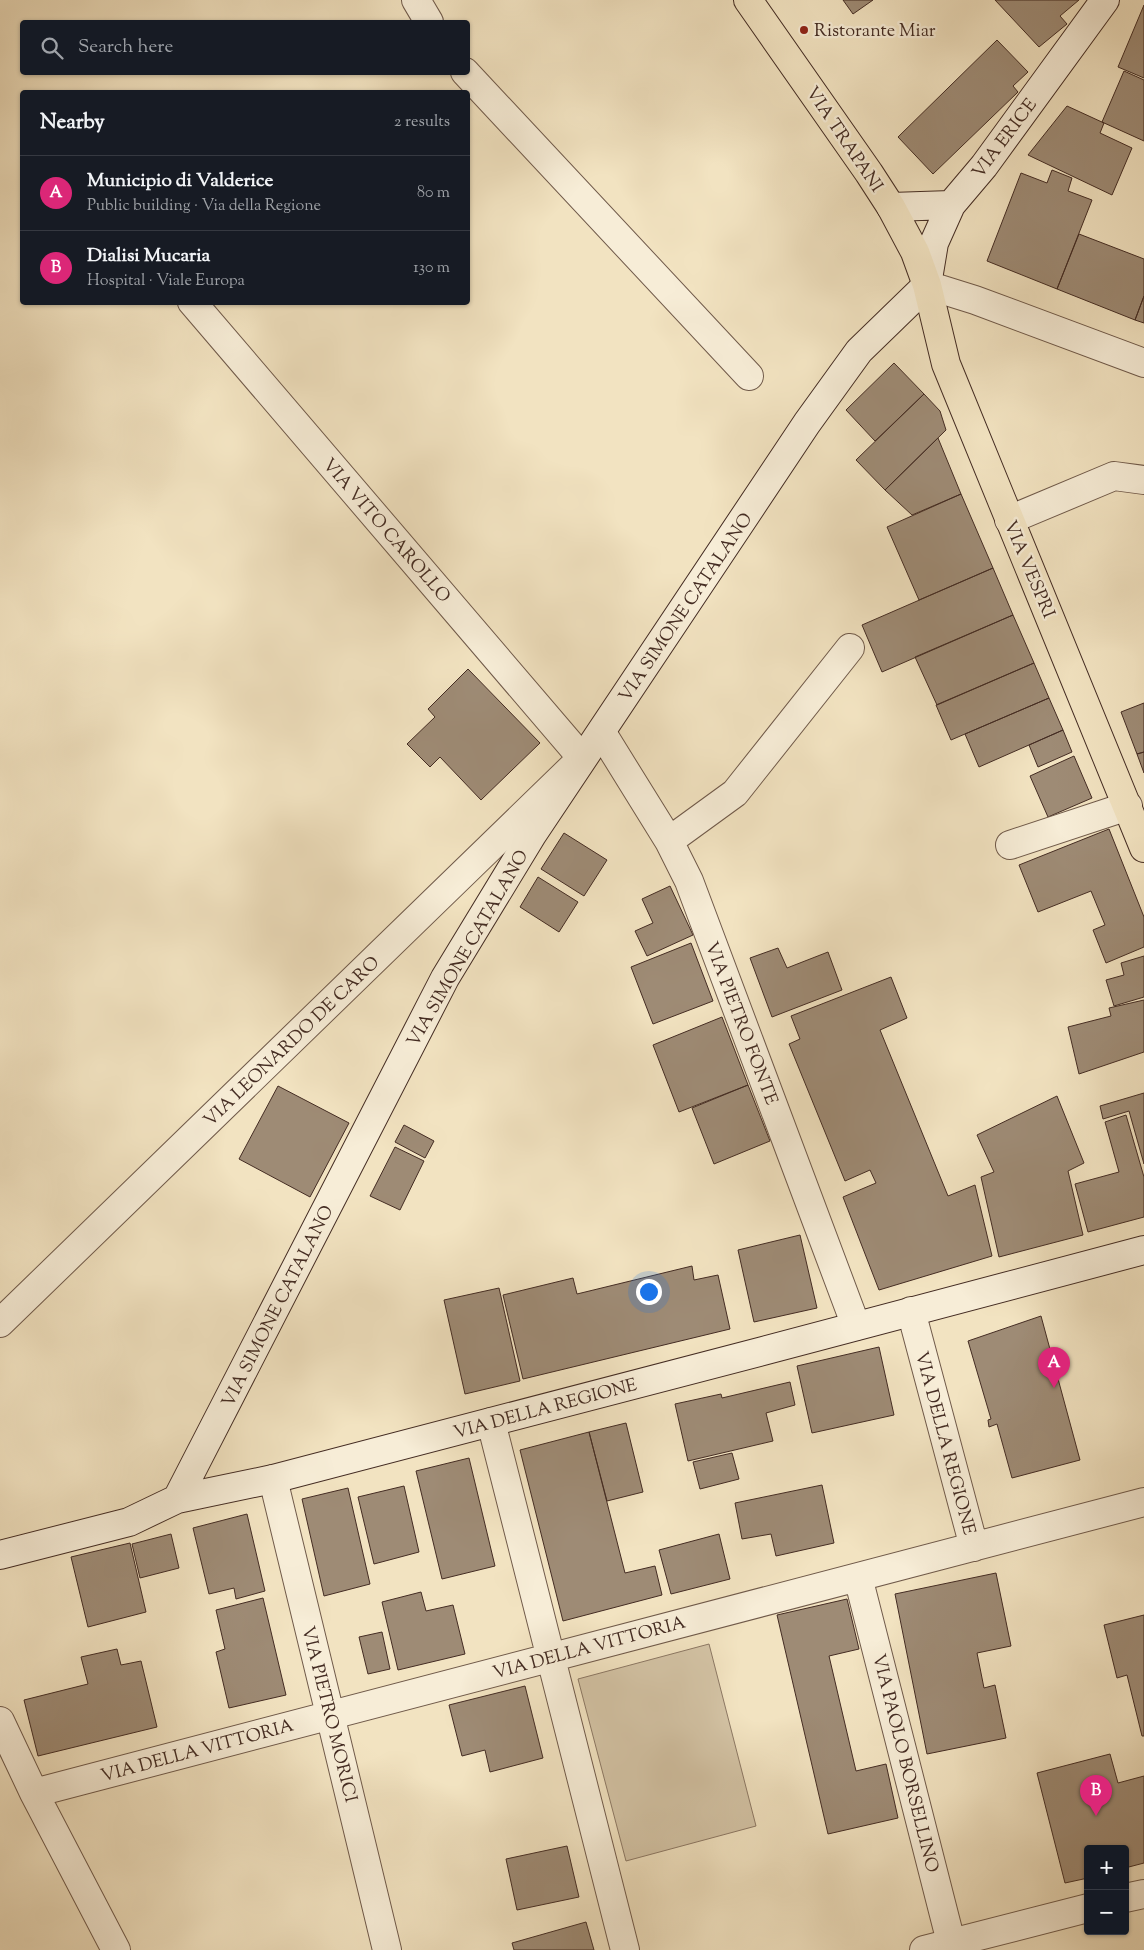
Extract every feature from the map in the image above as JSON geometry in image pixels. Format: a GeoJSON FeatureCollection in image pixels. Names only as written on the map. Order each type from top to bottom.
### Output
{"type":"FeatureCollection","features":[{"type":"Feature","properties":{"kind":"main road","name":"VIA TRAPANI"},"geometry":{"type":"LineString","coordinates":[[748,0],[891,207],[915,252],[927,286]]}},
{"type":"Feature","properties":{"kind":"main road","name":"VIA VESPRI"},"geometry":{"type":"LineString","coordinates":[[927,286],[946,364],[1144,848]]}},
{"type":"Feature","properties":{"kind":"street"},"geometry":{"type":"LineString","coordinates":[[416,0],[428,20]]}},
{"type":"Feature","properties":{"kind":"street","name":"VIA ERICE"},"geometry":{"type":"LineString","coordinates":[[927,286],[934,242],[951,205],[984,166],[1104,0]]}},
{"type":"Feature","properties":{"kind":"street"},"geometry":{"type":"LineString","coordinates":[[468,75],[749,376]]}},
{"type":"Feature","properties":{"kind":"street"},"geometry":{"type":"LineString","coordinates":[[891,207],[951,205]]}},
{"type":"Feature","properties":{"kind":"street"},"geometry":{"type":"LineString","coordinates":[[927,286],[976,300],[1144,363]]}},
{"type":"Feature","properties":{"kind":"street","name":"VIA SIMONE CATALANO"},"geometry":{"type":"LineString","coordinates":[[177,1500],[445,978],[532,835],[807,422],[859,351],[927,286]]}},
{"type":"Feature","properties":{"kind":"street","name":"VIA VITO CAROLLO"},"geometry":{"type":"LineString","coordinates":[[195,305],[582,758]]}},
{"type":"Feature","properties":{"kind":"street"},"geometry":{"type":"LineString","coordinates":[[1009,520],[1114,476],[1144,480]]}},
{"type":"Feature","properties":{"kind":"street"},"geometry":{"type":"LineString","coordinates":[[669,841],[735,793],[850,648]]}},
{"type":"Feature","properties":{"kind":"street","name":"VIA PIETRO FONTE"},"geometry":{"type":"LineString","coordinates":[[602,732],[669,841],[689,881],[856,1326]]}},
{"type":"Feature","properties":{"kind":"street","name":"VIA LEONARDO DE CARO"},"geometry":{"type":"LineString","coordinates":[[0,1323],[582,758]]}},
{"type":"Feature","properties":{"kind":"street"},"geometry":{"type":"LineString","coordinates":[[1010,845],[1128,806]]}},
{"type":"Feature","properties":{"kind":"street","name":"VIA DELLA REGIONE"},"geometry":{"type":"LineString","coordinates":[[177,1500],[273,1479],[1144,1250]]}},
{"type":"Feature","properties":{"kind":"street","name":"VIA DELLA REGIONE"},"geometry":{"type":"LineString","coordinates":[[911,1311],[974,1547]]}},
{"type":"Feature","properties":{"kind":"street"},"geometry":{"type":"LineString","coordinates":[[491,1422],[625,1950]]}},
{"type":"Feature","properties":{"kind":"street","name":"VIA PIETRO MORICI"},"geometry":{"type":"LineString","coordinates":[[273,1479],[387,1950]]}},
{"type":"Feature","properties":{"kind":"street"},"geometry":{"type":"LineString","coordinates":[[0,1555],[129,1522],[177,1500]]}},
{"type":"Feature","properties":{"kind":"street","name":"VIA DELLA VITTORIA"},"geometry":{"type":"LineString","coordinates":[[34,1793],[1144,1502]]}},
{"type":"Feature","properties":{"kind":"street","name":"VIA PAOLO BORSELLINO"},"geometry":{"type":"LineString","coordinates":[[858,1577],[952,1946]]}},
{"type":"Feature","properties":{"kind":"street"},"geometry":{"type":"LineString","coordinates":[[0,1721],[34,1793],[116,1950]]}},
{"type":"Feature","properties":{"kind":"street"},"geometry":{"type":"LineString","coordinates":[[1129,1897],[1144,1894]]}},
{"type":"Feature","properties":{"kind":"street"},"geometry":{"type":"LineString","coordinates":[[924,1950],[952,1946],[1084,1909]]}},
{"type":"Feature","properties":{"kind":"shaded area"},"geometry":{"type":"Polygon","coordinates":[[[709,1644],[756,1826],[626,1861],[578,1679],[709,1644]]]}},
{"type":"Feature","properties":{"kind":"building"},"geometry":{"type":"Polygon","coordinates":[[[843,0],[873,0],[853,14],[843,0]]]}},
{"type":"Feature","properties":{"kind":"building"},"geometry":{"type":"Polygon","coordinates":[[[995,0],[1079,0],[1060,16],[1067,24],[1039,47],[995,0]]]}},
{"type":"Feature","properties":{"kind":"building"},"geometry":{"type":"Polygon","coordinates":[[[1144,5],[1144,78],[1118,67],[1144,5]]]}},
{"type":"Feature","properties":{"kind":"building"},"geometry":{"type":"Polygon","coordinates":[[[997,40],[1028,72],[1013,86],[1018,92],[933,174],[898,137],[997,40]]]}},
{"type":"Feature","properties":{"kind":"building"},"geometry":{"type":"Polygon","coordinates":[[[1124,71],[1144,80],[1144,141],[1102,122],[1124,71]]]}},
{"type":"Feature","properties":{"kind":"building"},"geometry":{"type":"Polygon","coordinates":[[[1067,106],[1104,123],[1100,133],[1132,148],[1112,195],[1028,155],[1067,106]]]}},
{"type":"Feature","properties":{"kind":"building"},"geometry":{"type":"Polygon","coordinates":[[[1052,170],[1072,178],[1068,191],[1092,200],[1057,289],[987,261],[1021,173],[1047,183],[1052,170]]]}},
{"type":"Feature","properties":{"kind":"building"},"geometry":{"type":"Polygon","coordinates":[[[1079,234],[1144,259],[1144,296],[1135,320],[1057,289],[1079,234]]]}},
{"type":"Feature","properties":{"kind":"building"},"geometry":{"type":"Polygon","coordinates":[[[1144,296],[1144,323],[1135,320],[1144,296]]]}},
{"type":"Feature","properties":{"kind":"building"},"geometry":{"type":"Polygon","coordinates":[[[894,363],[924,394],[875,441],[846,410],[894,363]]]}},
{"type":"Feature","properties":{"kind":"building"},"geometry":{"type":"Polygon","coordinates":[[[924,394],[940,411],[946,430],[885,490],[856,460],[924,394]]]}},
{"type":"Feature","properties":{"kind":"building"},"geometry":{"type":"Polygon","coordinates":[[[938,438],[961,494],[912,515],[885,490],[938,438]]]}},
{"type":"Feature","properties":{"kind":"building"},"geometry":{"type":"Polygon","coordinates":[[[961,494],[993,568],[919,600],[887,527],[961,494]]]}},
{"type":"Feature","properties":{"kind":"building"},"geometry":{"type":"Polygon","coordinates":[[[993,568],[1013,615],[882,672],[862,625],[993,568]]]}},
{"type":"Feature","properties":{"kind":"building"},"geometry":{"type":"Polygon","coordinates":[[[1013,615],[1034,663],[937,705],[915,657],[1013,615]]]}},
{"type":"Feature","properties":{"kind":"building"},"geometry":{"type":"Polygon","coordinates":[[[1034,663],[1049,698],[951,740],[936,705],[1034,663]]]}},
{"type":"Feature","properties":{"kind":"building"},"geometry":{"type":"Polygon","coordinates":[[[468,669],[540,743],[481,800],[440,757],[430,767],[407,744],[435,717],[428,709],[468,669]]]}},
{"type":"Feature","properties":{"kind":"building"},"geometry":{"type":"Polygon","coordinates":[[[1049,698],[1063,730],[979,767],[965,734],[1049,698]]]}},
{"type":"Feature","properties":{"kind":"building"},"geometry":{"type":"Polygon","coordinates":[[[1144,703],[1144,752],[1137,754],[1121,712],[1144,703]]]}},
{"type":"Feature","properties":{"kind":"building"},"geometry":{"type":"Polygon","coordinates":[[[1063,730],[1072,752],[1038,767],[1029,745],[1063,730]]]}},
{"type":"Feature","properties":{"kind":"building"},"geometry":{"type":"Polygon","coordinates":[[[1144,752],[1144,773],[1137,754],[1144,752]]]}},
{"type":"Feature","properties":{"kind":"building"},"geometry":{"type":"Polygon","coordinates":[[[1074,756],[1092,798],[1048,817],[1030,776],[1074,756]]]}},
{"type":"Feature","properties":{"kind":"building"},"geometry":{"type":"Polygon","coordinates":[[[1109,829],[1144,917],[1144,947],[1106,963],[1093,930],[1105,925],[1091,891],[1038,912],[1019,865],[1109,829]]]}},
{"type":"Feature","properties":{"kind":"building"},"geometry":{"type":"Polygon","coordinates":[[[564,833],[607,860],[584,896],[541,869],[564,833]]]}},
{"type":"Feature","properties":{"kind":"building"},"geometry":{"type":"Polygon","coordinates":[[[538,877],[578,902],[559,932],[520,907],[538,877]]]}},
{"type":"Feature","properties":{"kind":"building"},"geometry":{"type":"Polygon","coordinates":[[[670,886],[693,935],[647,956],[635,931],[653,923],[642,899],[670,886]]]}},
{"type":"Feature","properties":{"kind":"building"},"geometry":{"type":"Polygon","coordinates":[[[691,943],[713,1001],[653,1024],[631,967],[691,943]]]}},
{"type":"Feature","properties":{"kind":"building"},"geometry":{"type":"Polygon","coordinates":[[[778,948],[787,968],[828,952],[842,990],[772,1017],[750,958],[778,948]]]}},
{"type":"Feature","properties":{"kind":"building"},"geometry":{"type":"Polygon","coordinates":[[[1144,956],[1144,997],[1114,1006],[1106,980],[1124,975],[1121,963],[1144,956]]]}},
{"type":"Feature","properties":{"kind":"building"},"geometry":{"type":"Polygon","coordinates":[[[891,977],[907,1018],[880,1030],[948,1196],[975,1185],[992,1256],[879,1290],[843,1197],[876,1183],[870,1170],[845,1181],[789,1044],[800,1039],[791,1016],[891,977]]]}},
{"type":"Feature","properties":{"kind":"building"},"geometry":{"type":"Polygon","coordinates":[[[1144,1000],[1144,1052],[1079,1074],[1068,1027],[1111,1016],[1109,1008],[1144,1000]]]}},
{"type":"Feature","properties":{"kind":"building"},"geometry":{"type":"Polygon","coordinates":[[[722,1017],[748,1085],[679,1112],[653,1045],[722,1017]]]}},
{"type":"Feature","properties":{"kind":"building"},"geometry":{"type":"Polygon","coordinates":[[[748,1085],[770,1141],[714,1164],[692,1108],[748,1085]]]}},
{"type":"Feature","properties":{"kind":"building"},"geometry":{"type":"Polygon","coordinates":[[[278,1086],[349,1123],[310,1197],[239,1159],[278,1086]]]}},
{"type":"Feature","properties":{"kind":"building"},"geometry":{"type":"Polygon","coordinates":[[[1144,1093],[1144,1164],[1129,1111],[1103,1119],[1100,1106],[1144,1093]]]}},
{"type":"Feature","properties":{"kind":"building"},"geometry":{"type":"Polygon","coordinates":[[[1057,1096],[1084,1163],[1068,1171],[1083,1235],[999,1257],[981,1177],[994,1172],[977,1135],[1057,1096]]]}},
{"type":"Feature","properties":{"kind":"building"},"geometry":{"type":"Polygon","coordinates":[[[1126,1115],[1144,1177],[1144,1217],[1088,1232],[1075,1184],[1119,1172],[1105,1122],[1126,1115]]]}},
{"type":"Feature","properties":{"kind":"building"},"geometry":{"type":"Polygon","coordinates":[[[404,1125],[434,1141],[425,1158],[395,1142],[404,1125]]]}},
{"type":"Feature","properties":{"kind":"building"},"geometry":{"type":"Polygon","coordinates":[[[395,1147],[424,1161],[400,1210],[370,1196],[395,1147]]]}},
{"type":"Feature","properties":{"kind":"building"},"geometry":{"type":"Polygon","coordinates":[[[800,1235],[817,1308],[754,1322],[738,1250],[800,1235]]]}},
{"type":"Feature","properties":{"kind":"building"},"geometry":{"type":"Polygon","coordinates":[[[692,1266],[694,1280],[718,1275],[730,1329],[523,1379],[503,1295],[573,1278],[577,1294],[692,1266]]]}},
{"type":"Feature","properties":{"kind":"building"},"geometry":{"type":"Polygon","coordinates":[[[499,1288],[520,1381],[465,1394],[444,1300],[499,1288]]]}},
{"type":"Feature","properties":{"kind":"building"},"geometry":{"type":"Polygon","coordinates":[[[1041,1316],[1080,1460],[1012,1478],[997,1424],[989,1427],[988,1420],[991,1419],[968,1341],[1041,1316]]]}},
{"type":"Feature","properties":{"kind":"building"},"geometry":{"type":"Polygon","coordinates":[[[879,1347],[894,1415],[812,1433],[797,1366],[879,1347]]]}},
{"type":"Feature","properties":{"kind":"building"},"geometry":{"type":"Polygon","coordinates":[[[790,1382],[795,1405],[766,1413],[773,1441],[688,1461],[675,1404],[721,1394],[722,1398],[790,1382]]]}},
{"type":"Feature","properties":{"kind":"building"},"geometry":{"type":"Polygon","coordinates":[[[626,1423],[643,1492],[607,1501],[589,1432],[626,1423]]]}},
{"type":"Feature","properties":{"kind":"building"},"geometry":{"type":"Polygon","coordinates":[[[589,1432],[625,1573],[655,1566],[662,1595],[563,1621],[520,1450],[589,1432]]]}},
{"type":"Feature","properties":{"kind":"building"},"geometry":{"type":"Polygon","coordinates":[[[732,1453],[739,1479],[700,1489],[693,1462],[732,1453]]]}},
{"type":"Feature","properties":{"kind":"building"},"geometry":{"type":"Polygon","coordinates":[[[469,1458],[495,1566],[442,1579],[416,1471],[469,1458]]]}},
{"type":"Feature","properties":{"kind":"building"},"geometry":{"type":"Polygon","coordinates":[[[822,1485],[834,1543],[776,1556],[771,1534],[742,1539],[735,1503],[822,1485]]]}},
{"type":"Feature","properties":{"kind":"building"},"geometry":{"type":"Polygon","coordinates":[[[404,1486],[419,1552],[374,1564],[358,1497],[404,1486]]]}},
{"type":"Feature","properties":{"kind":"building"},"geometry":{"type":"Polygon","coordinates":[[[348,1488],[370,1584],[324,1596],[302,1499],[348,1488]]]}},
{"type":"Feature","properties":{"kind":"building"},"geometry":{"type":"Polygon","coordinates":[[[247,1514],[265,1591],[236,1599],[234,1588],[209,1594],[193,1528],[247,1514]]]}},
{"type":"Feature","properties":{"kind":"building"},"geometry":{"type":"Polygon","coordinates":[[[171,1534],[179,1568],[140,1578],[132,1544],[171,1534]]]}},
{"type":"Feature","properties":{"kind":"building"},"geometry":{"type":"Polygon","coordinates":[[[719,1534],[730,1579],[671,1594],[659,1550],[719,1534]]]}},
{"type":"Feature","properties":{"kind":"building"},"geometry":{"type":"Polygon","coordinates":[[[130,1543],[146,1612],[88,1627],[71,1557],[130,1543]]]}},
{"type":"Feature","properties":{"kind":"building"},"geometry":{"type":"Polygon","coordinates":[[[996,1573],[1011,1646],[977,1653],[984,1688],[995,1685],[1006,1738],[927,1754],[895,1594],[996,1573]]]}},
{"type":"Feature","properties":{"kind":"building"},"geometry":{"type":"Polygon","coordinates":[[[421,1592],[426,1611],[453,1605],[465,1654],[398,1670],[382,1602],[421,1592]]]}},
{"type":"Feature","properties":{"kind":"building"},"geometry":{"type":"Polygon","coordinates":[[[263,1598],[286,1695],[229,1708],[216,1652],[225,1649],[216,1610],[263,1598]]]}},
{"type":"Feature","properties":{"kind":"building"},"geometry":{"type":"Polygon","coordinates":[[[847,1599],[859,1649],[829,1656],[856,1771],[886,1764],[898,1818],[828,1834],[777,1615],[847,1599]]]}},
{"type":"Feature","properties":{"kind":"building"},"geometry":{"type":"Polygon","coordinates":[[[1144,1615],[1144,1736],[1142,1736],[1127,1675],[1117,1678],[1104,1625],[1144,1615]]]}},
{"type":"Feature","properties":{"kind":"building"},"geometry":{"type":"Polygon","coordinates":[[[382,1632],[390,1669],[368,1674],[359,1637],[382,1632]]]}},
{"type":"Feature","properties":{"kind":"building"},"geometry":{"type":"Polygon","coordinates":[[[117,1649],[121,1665],[141,1661],[157,1727],[38,1756],[24,1700],[88,1684],[81,1657],[117,1649]]]}},
{"type":"Feature","properties":{"kind":"building"},"geometry":{"type":"Polygon","coordinates":[[[525,1686],[543,1758],[490,1772],[485,1750],[462,1756],[449,1705],[525,1686]]]}},
{"type":"Feature","properties":{"kind":"building"},"geometry":{"type":"Polygon","coordinates":[[[1110,1754],[1118,1783],[1144,1776],[1144,1863],[1129,1867],[1129,1845],[1084,1845],[1084,1879],[1065,1883],[1037,1773],[1110,1754]]]}},
{"type":"Feature","properties":{"kind":"building"},"geometry":{"type":"Polygon","coordinates":[[[567,1846],[579,1897],[517,1910],[506,1859],[567,1846]]]}},
{"type":"Feature","properties":{"kind":"building"},"geometry":{"type":"Polygon","coordinates":[[[586,1922],[594,1950],[514,1950],[512,1943],[586,1922]]]}},
{"type":"Feature","properties":{"kind":"place","name":"Ristorante Miar"},"geometry":{"type":"Point","coordinates":[804,30]}},
{"type":"Feature","properties":{"kind":"place","name":"Municipio di Valderice"},"geometry":{"type":"Point","coordinates":[1054,1388]}},
{"type":"Feature","properties":{"kind":"place","name":"Dialisi Mucaria"},"geometry":{"type":"Point","coordinates":[1096,1816]}}]}
